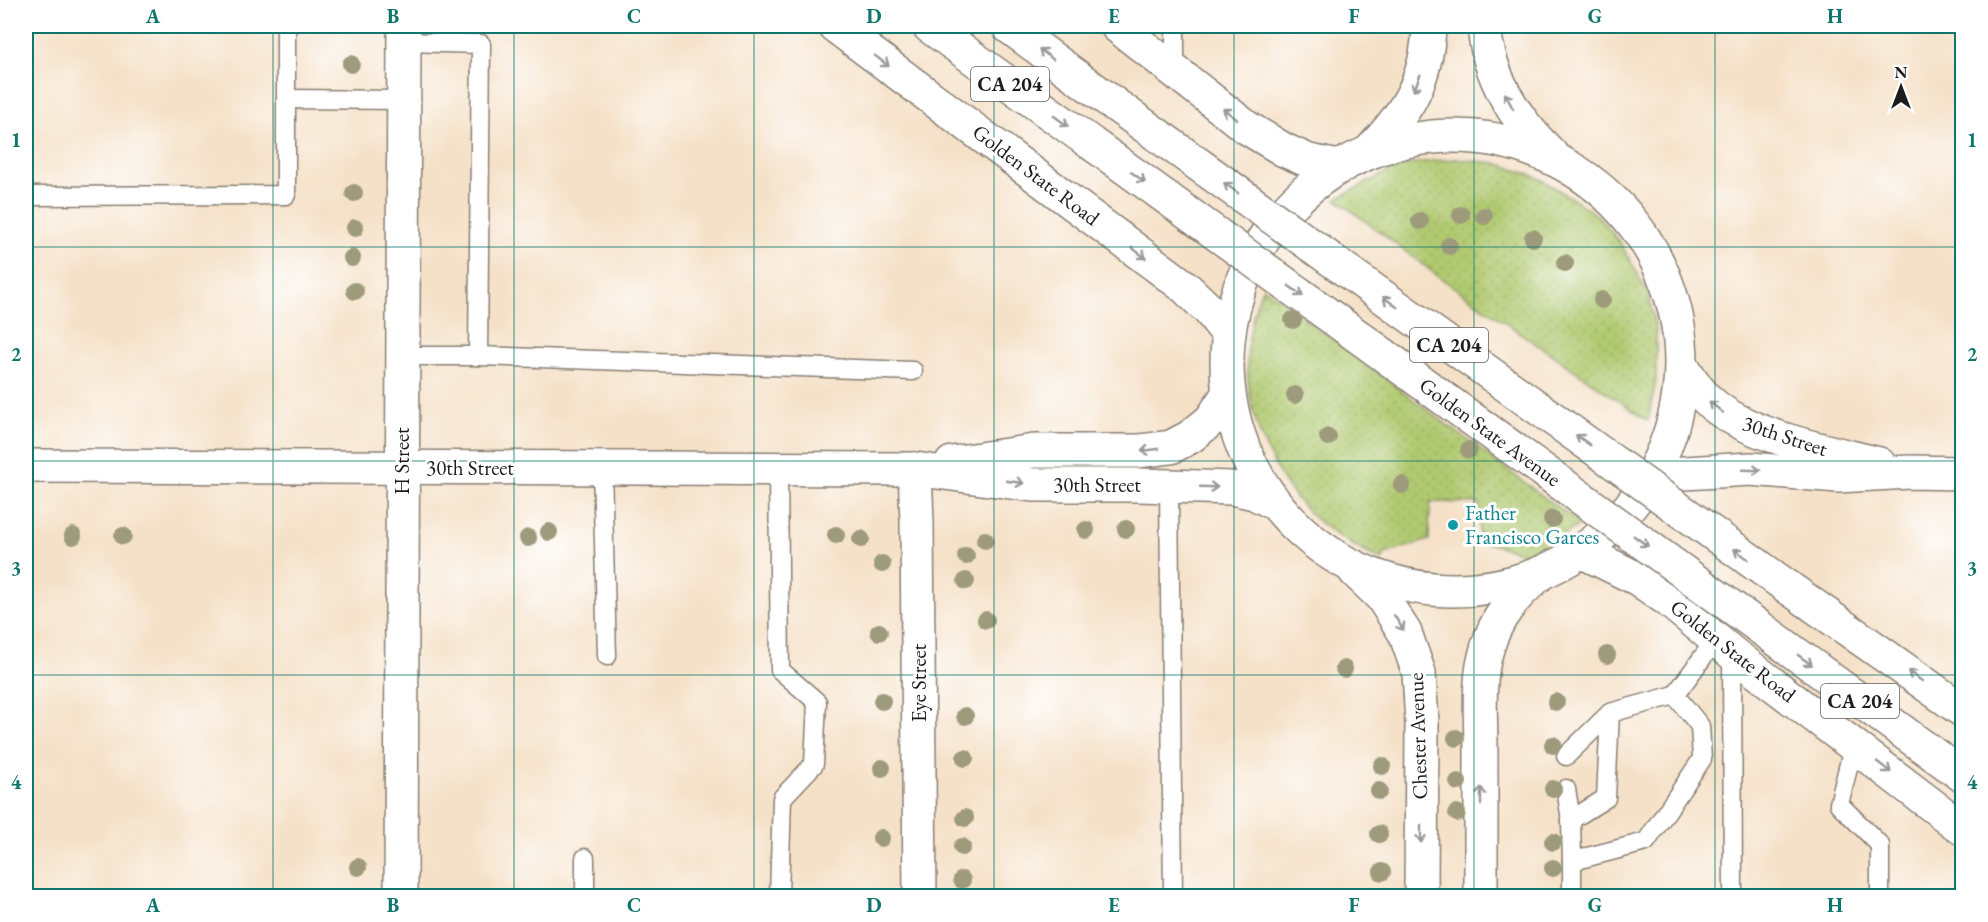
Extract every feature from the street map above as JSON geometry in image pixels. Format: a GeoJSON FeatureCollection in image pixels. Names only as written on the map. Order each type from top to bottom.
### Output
{"type":"FeatureCollection","features":[{"type":"Feature","properties":{"kind":"main road","name":"Golden State Road"},"geometry":{"type":"LineString","coordinates":[[835,26],[1185,287],[1209,310],[1228,334]]}},
{"type":"Feature","properties":{"kind":"main road","name":"Golden State Avenue"},"geometry":{"type":"LineString","coordinates":[[929,26],[1962,775]]}},
{"type":"Feature","properties":{"kind":"main road","name":"CA 204"},"geometry":{"type":"LineString","coordinates":[[1008,26],[1962,710]]}},
{"type":"Feature","properties":{"kind":"main road"},"geometry":{"type":"LineString","coordinates":[[1117,26],[1246,127],[1284,150],[1309,161],[1338,167]]}},
{"type":"Feature","properties":{"kind":"main road"},"geometry":{"type":"LineString","coordinates":[[1369,152],[1397,122],[1409,103],[1421,73],[1429,26]]}},
{"type":"Feature","properties":{"kind":"main road"},"geometry":{"type":"LineString","coordinates":[[1484,26],[1485,44],[1496,78],[1516,115],[1536,140],[1559,162]]}},
{"type":"Feature","properties":{"kind":"main road","name":"H Street"},"geometry":{"type":"LineString","coordinates":[[400,897],[404,34]]}},
{"type":"Feature","properties":{"kind":"main road"},"geometry":{"type":"LineString","coordinates":[[1466,136],[1514,144],[1559,162],[1592,182],[1620,208],[1644,238],[1665,277],[1678,320],[1682,365],[1678,403],[1668,440],[1652,475],[1624,512],[1608,529],[1581,551],[1542,572],[1504,584],[1464,590],[1424,587],[1394,581],[1347,563],[1313,540],[1297,527],[1258,480],[1234,424],[1228,394],[1226,364],[1228,334],[1237,293],[1253,256],[1270,230],[1304,191],[1338,167],[1369,152],[1416,138],[1466,136]]}},
{"type":"Feature","properties":{"kind":"main road","name":"30th Street"},"geometry":{"type":"LineString","coordinates":[[1682,365],[1709,402],[1727,416],[1759,430],[1808,446],[1910,472]]}},
{"type":"Feature","properties":{"kind":"main road","name":"30th Street"},"geometry":{"type":"LineString","coordinates":[[915,469],[1034,451],[1140,452],[1171,447],[1190,437],[1211,420],[1228,394]]}},
{"type":"Feature","properties":{"kind":"main road","name":"30th Street"},"geometry":{"type":"LineString","coordinates":[[26,466],[915,469],[1033,485],[1231,488],[1254,493],[1276,504]]}},
{"type":"Feature","properties":{"kind":"main road","name":"Eye Street"},"geometry":{"type":"LineString","coordinates":[[915,469],[920,897]]}},
{"type":"Feature","properties":{"kind":"main road","name":"30th Street"},"geometry":{"type":"LineString","coordinates":[[1652,475],[1750,469],[1838,476],[1910,472],[1962,473]]}},
{"type":"Feature","properties":{"kind":"main road","name":"Golden State Road"},"geometry":{"type":"LineString","coordinates":[[1581,551],[1638,579],[1668,600],[1724,646],[1962,828]]}},
{"type":"Feature","properties":{"kind":"main road","name":"Chester Avenue"},"geometry":{"type":"LineString","coordinates":[[1347,563],[1383,597],[1405,633],[1419,673],[1422,723],[1421,897]]}},
{"type":"Feature","properties":{"kind":"main road"},"geometry":{"type":"LineString","coordinates":[[1482,897],[1481,701],[1485,656],[1501,614],[1516,594],[1542,572]]}},
{"type":"Feature","properties":{"kind":"lane"},"geometry":{"type":"LineString","coordinates":[[26,196],[286,195],[286,26]]}},
{"type":"Feature","properties":{"kind":"lane"},"geometry":{"type":"LineString","coordinates":[[1175,26],[1175,70]]}},
{"type":"Feature","properties":{"kind":"lane"},"geometry":{"type":"LineString","coordinates":[[404,34],[481,44],[478,357]]}},
{"type":"Feature","properties":{"kind":"lane"},"geometry":{"type":"LineString","coordinates":[[286,99],[403,100]]}},
{"type":"Feature","properties":{"kind":"lane"},"geometry":{"type":"LineString","coordinates":[[403,356],[913,370]]}},
{"type":"Feature","properties":{"kind":"lane"},"geometry":{"type":"LineString","coordinates":[[602,468],[607,656]]}},
{"type":"Feature","properties":{"kind":"lane"},"geometry":{"type":"LineString","coordinates":[[778,469],[780,670],[817,702],[814,764],[782,798],[779,897]]}},
{"type":"Feature","properties":{"kind":"lane"},"geometry":{"type":"LineString","coordinates":[[1169,486],[1173,897]]}},
{"type":"Feature","properties":{"kind":"lane"},"geometry":{"type":"LineString","coordinates":[[1566,756],[1610,712],[1675,695],[1724,646]]}},
{"type":"Feature","properties":{"kind":"lane"},"geometry":{"type":"LineString","coordinates":[[1724,646],[1733,897]]}},
{"type":"Feature","properties":{"kind":"lane"},"geometry":{"type":"LineString","coordinates":[[1572,861],[1646,842],[1702,759],[1700,726],[1675,695]]}},
{"type":"Feature","properties":{"kind":"lane"},"geometry":{"type":"LineString","coordinates":[[1571,820],[1606,798],[1610,712]]}},
{"type":"Feature","properties":{"kind":"lane"},"geometry":{"type":"LineString","coordinates":[[1854,744],[1839,804],[1880,845],[1880,897]]}},
{"type":"Feature","properties":{"kind":"lane"},"geometry":{"type":"LineString","coordinates":[[1566,789],[1571,820],[1572,897]]}},
{"type":"Feature","properties":{"kind":"lane"},"geometry":{"type":"LineString","coordinates":[[585,858],[585,897]]}},
{"type":"Feature","properties":{"kind":"green space"},"geometry":{"type":"Polygon","coordinates":[[[1456,159],[1496,163],[1537,177],[1599,217],[1621,244],[1648,293],[1656,330],[1656,380],[1648,421],[1442,279],[1336,199],[1395,168],[1421,162],[1456,159]]]}},
{"type":"Feature","properties":{"kind":"green space"},"geometry":{"type":"Polygon","coordinates":[[[1263,287],[1580,524],[1531,558],[1524,553],[1479,541],[1479,503],[1430,502],[1429,540],[1385,554],[1382,560],[1330,530],[1307,511],[1286,485],[1264,443],[1256,421],[1248,377],[1248,354],[1255,309],[1263,287]]]}},
{"type":"Feature","properties":{"kind":"place","name":"Father Francisco Garces"},"geometry":{"type":"Point","coordinates":[1453,525]}}]}
